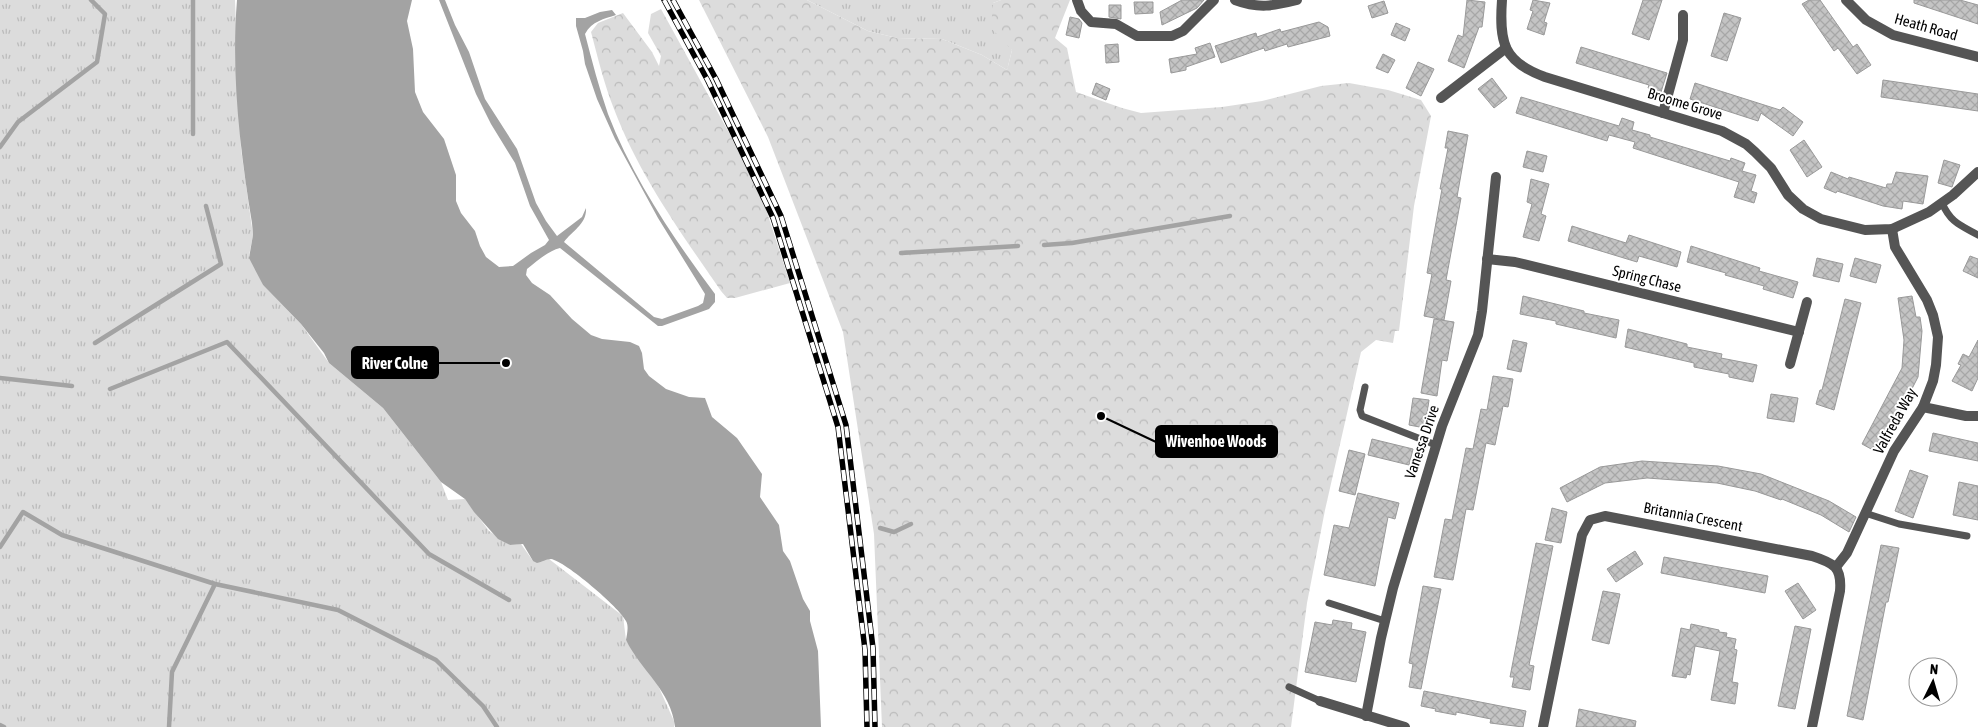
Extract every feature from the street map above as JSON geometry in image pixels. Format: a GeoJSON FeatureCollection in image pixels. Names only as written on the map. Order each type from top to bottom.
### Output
{"type":"FeatureCollection","features":[{"type":"Feature","properties":{"kind":"street"},"geometry":{"type":"LineString","coordinates":[[1077,0],[1081,11],[1091,22],[1116,24],[1137,36],[1172,36],[1183,31],[1214,0]]}},
{"type":"Feature","properties":{"kind":"street"},"geometry":{"type":"LineString","coordinates":[[1235,0],[1256,7],[1297,0]]}},
{"type":"Feature","properties":{"kind":"street"},"geometry":{"type":"LineString","coordinates":[[1441,98],[1506,48],[1502,34],[1502,0]]}},
{"type":"Feature","properties":{"kind":"street","name":"Heath Road"},"geometry":{"type":"LineString","coordinates":[[1846,0],[1866,20],[1892,35],[1978,57]]}},
{"type":"Feature","properties":{"kind":"street"},"geometry":{"type":"LineString","coordinates":[[1663,113],[1683,40],[1683,15]]}},
{"type":"Feature","properties":{"kind":"street","name":"Broome Grove"},"geometry":{"type":"LineString","coordinates":[[1506,48],[1523,68],[1534,73],[1722,131],[1746,144],[1771,168],[1794,202],[1821,219],[1864,230],[1892,229]]}},
{"type":"Feature","properties":{"kind":"street"},"geometry":{"type":"LineString","coordinates":[[1892,229],[1929,212],[1953,196],[1978,172]]}},
{"type":"Feature","properties":{"kind":"street","name":"Vanessa Drive"},"geometry":{"type":"LineString","coordinates":[[1366,716],[1393,588],[1436,445],[1478,335],[1496,177]]}},
{"type":"Feature","properties":{"kind":"street","name":"Valfreda Way"},"geometry":{"type":"LineString","coordinates":[[1836,567],[1847,553],[1894,451],[1924,407],[1933,381],[1938,337],[1933,315],[1927,300],[1895,247],[1892,229]]}},
{"type":"Feature","properties":{"kind":"street","name":"Spring Chase"},"geometry":{"type":"LineString","coordinates":[[1487,259],[1515,262],[1799,332]]}},
{"type":"Feature","properties":{"kind":"street"},"geometry":{"type":"LineString","coordinates":[[1790,364],[1807,302]]}},
{"type":"Feature","properties":{"kind":"street"},"geometry":{"type":"LineString","coordinates":[[1924,407],[1966,416],[1978,416]]}},
{"type":"Feature","properties":{"kind":"street","name":"Britannia Crescent"},"geometry":{"type":"LineString","coordinates":[[1543,727],[1582,534],[1590,520],[1605,516],[1617,517],[1812,556],[1825,560],[1836,567]]}},
{"type":"Feature","properties":{"kind":"street"},"geometry":{"type":"LineString","coordinates":[[1812,727],[1840,591],[1841,578],[1836,567]]}},
{"type":"Feature","properties":{"kind":"street"},"geometry":{"type":"LineString","coordinates":[[1320,700],[1405,727]]}},
{"type":"Feature","properties":{"kind":"lane"},"geometry":{"type":"LineString","coordinates":[[1942,203],[1947,214],[1954,222],[1978,235]]}},
{"type":"Feature","properties":{"kind":"lane"},"geometry":{"type":"LineString","coordinates":[[1365,387],[1360,410],[1362,416],[1436,445]]}},
{"type":"Feature","properties":{"kind":"lane"},"geometry":{"type":"LineString","coordinates":[[1866,513],[1899,524],[1967,536]]}},
{"type":"Feature","properties":{"kind":"lane"},"geometry":{"type":"LineString","coordinates":[[1329,603],[1385,621]]}},
{"type":"Feature","properties":{"kind":"lane"},"geometry":{"type":"LineString","coordinates":[[1289,687],[1320,700]]}},
{"type":"Feature","properties":{"kind":"green space"},"geometry":{"type":"Polygon","coordinates":[[[0,0],[235,0],[241,149],[253,235],[249,256],[263,285],[301,324],[329,363],[383,408],[441,482],[448,500],[465,499],[489,531],[510,545],[521,544],[533,561],[549,559],[623,616],[626,640],[656,681],[674,721],[674,727],[0,727],[0,0]]]}},
{"type":"Feature","properties":{"kind":"green space"},"geometry":{"type":"Polygon","coordinates":[[[699,0],[807,0],[868,31],[897,38],[942,39],[982,55],[1007,70],[1012,50],[991,28],[993,3],[1001,0],[1070,0],[1055,38],[1067,48],[1076,92],[1141,113],[1222,107],[1262,101],[1321,86],[1349,83],[1388,90],[1421,100],[1431,116],[1414,206],[1399,331],[1395,331],[1393,343],[1376,340],[1361,352],[1325,510],[1307,603],[1291,727],[882,727],[874,534],[843,332],[768,137],[699,0]]]}},
{"type":"Feature","properties":{"kind":"green space"},"geometry":{"type":"Polygon","coordinates":[[[807,0],[1001,0],[993,3],[1012,50],[1007,70],[982,55],[942,39],[897,38],[868,31],[807,0]]]}},
{"type":"Feature","properties":{"kind":"green space"},"geometry":{"type":"Polygon","coordinates":[[[661,9],[761,194],[790,283],[735,298],[727,298],[662,203],[624,133],[607,90],[591,32],[598,23],[623,13],[652,52],[659,66],[661,56],[648,33],[651,14],[661,9]]]}},
{"type":"Feature","properties":{"kind":"shaded area"},"geometry":{"type":"Polygon","coordinates":[[[237,0],[412,0],[407,21],[413,49],[415,92],[423,112],[444,139],[456,175],[456,201],[461,213],[475,231],[486,257],[499,267],[513,266],[545,245],[549,240],[530,206],[515,163],[491,124],[476,94],[439,0],[445,0],[469,52],[485,99],[517,149],[536,203],[546,221],[557,236],[582,217],[586,208],[586,214],[582,223],[564,242],[654,317],[662,319],[698,306],[703,303],[705,294],[658,218],[615,139],[597,99],[585,64],[576,26],[576,18],[585,18],[612,10],[616,15],[595,23],[585,34],[608,114],[642,185],[684,252],[715,294],[715,302],[709,309],[658,326],[560,248],[547,254],[527,269],[526,275],[532,283],[550,295],[572,319],[591,335],[602,339],[630,342],[639,346],[644,369],[649,376],[666,389],[689,397],[705,398],[712,417],[737,438],[762,474],[760,497],[779,525],[783,551],[790,561],[803,599],[810,611],[810,621],[818,651],[821,727],[675,727],[668,702],[632,651],[626,640],[627,623],[614,606],[592,586],[558,562],[547,559],[537,563],[533,561],[523,544],[510,545],[498,539],[465,499],[441,482],[383,408],[329,363],[324,353],[301,324],[263,285],[249,258],[253,235],[236,84],[235,28],[237,0]]]}},
{"type":"Feature","properties":{"kind":"building"},"geometry":{"type":"Polygon","coordinates":[[[1182,0],[1204,0],[1197,8],[1162,25],[1160,12],[1182,0]]]}},
{"type":"Feature","properties":{"kind":"building"},"geometry":{"type":"Polygon","coordinates":[[[1467,0],[1485,2],[1482,27],[1479,27],[1464,68],[1448,61],[1458,35],[1463,37],[1467,0]]]}},
{"type":"Feature","properties":{"kind":"building"},"geometry":{"type":"Polygon","coordinates":[[[1533,0],[1550,3],[1544,22],[1547,23],[1544,35],[1527,29],[1533,11],[1530,10],[1533,0]]]}},
{"type":"Feature","properties":{"kind":"building"},"geometry":{"type":"Polygon","coordinates":[[[1643,0],[1662,0],[1649,40],[1632,34],[1643,0]]]}},
{"type":"Feature","properties":{"kind":"building"},"geometry":{"type":"Polygon","coordinates":[[[1809,0],[1820,0],[1853,47],[1857,44],[1871,65],[1857,74],[1838,48],[1834,51],[1802,4],[1809,0]]]}},
{"type":"Feature","properties":{"kind":"building"},"geometry":{"type":"Polygon","coordinates":[[[1914,0],[1960,0],[1978,5],[1978,24],[1914,3],[1914,0]]]}},
{"type":"Feature","properties":{"kind":"building"},"geometry":{"type":"Polygon","coordinates":[[[1384,1],[1388,13],[1372,18],[1368,6],[1384,1]]]}},
{"type":"Feature","properties":{"kind":"building"},"geometry":{"type":"Polygon","coordinates":[[[1134,2],[1153,2],[1153,13],[1135,14],[1134,2]]]}},
{"type":"Feature","properties":{"kind":"building"},"geometry":{"type":"Polygon","coordinates":[[[1109,5],[1121,5],[1121,19],[1109,17],[1109,5]]]}},
{"type":"Feature","properties":{"kind":"building"},"geometry":{"type":"Polygon","coordinates":[[[1724,13],[1741,18],[1727,61],[1711,56],[1724,13]]]}},
{"type":"Feature","properties":{"kind":"building"},"geometry":{"type":"Polygon","coordinates":[[[1070,17],[1079,19],[1082,23],[1079,38],[1066,35],[1070,17]]]}},
{"type":"Feature","properties":{"kind":"building"},"geometry":{"type":"Polygon","coordinates":[[[1319,22],[1328,27],[1330,36],[1288,47],[1287,44],[1265,51],[1264,48],[1221,63],[1215,46],[1256,33],[1257,37],[1280,29],[1281,32],[1319,22]]]}},
{"type":"Feature","properties":{"kind":"building"},"geometry":{"type":"Polygon","coordinates":[[[1396,23],[1410,29],[1405,41],[1391,35],[1396,23]]]}},
{"type":"Feature","properties":{"kind":"building"},"geometry":{"type":"Polygon","coordinates":[[[1210,43],[1215,57],[1186,67],[1186,70],[1171,73],[1169,59],[1197,54],[1195,48],[1210,43]]]}},
{"type":"Feature","properties":{"kind":"building"},"geometry":{"type":"Polygon","coordinates":[[[1118,44],[1119,62],[1106,63],[1105,45],[1118,44]]]}},
{"type":"Feature","properties":{"kind":"building"},"geometry":{"type":"Polygon","coordinates":[[[1581,47],[1667,73],[1661,92],[1648,88],[1649,85],[1576,63],[1581,47]]]}},
{"type":"Feature","properties":{"kind":"building"},"geometry":{"type":"Polygon","coordinates":[[[1383,54],[1395,60],[1388,73],[1376,68],[1383,54]]]}},
{"type":"Feature","properties":{"kind":"building"},"geometry":{"type":"Polygon","coordinates":[[[1418,62],[1434,69],[1421,96],[1406,88],[1418,62]]]}},
{"type":"Feature","properties":{"kind":"building"},"geometry":{"type":"Polygon","coordinates":[[[1492,78],[1507,98],[1494,108],[1478,89],[1492,78]]]}},
{"type":"Feature","properties":{"kind":"building"},"geometry":{"type":"Polygon","coordinates":[[[1883,80],[1978,94],[1978,111],[1881,97],[1883,80]]]}},
{"type":"Feature","properties":{"kind":"building"},"geometry":{"type":"Polygon","coordinates":[[[1096,83],[1110,89],[1106,100],[1092,94],[1096,83]]]}},
{"type":"Feature","properties":{"kind":"building"},"geometry":{"type":"Polygon","coordinates":[[[1695,83],[1780,110],[1783,107],[1803,122],[1793,136],[1761,113],[1758,121],[1690,99],[1695,83]]]}},
{"type":"Feature","properties":{"kind":"building"},"geometry":{"type":"Polygon","coordinates":[[[1521,97],[1619,126],[1622,118],[1634,122],[1632,130],[1650,135],[1650,137],[1730,161],[1731,158],[1745,163],[1742,171],[1756,175],[1751,191],[1757,193],[1754,203],[1734,197],[1739,182],[1633,148],[1635,142],[1609,135],[1607,141],[1516,113],[1521,97]]]}},
{"type":"Feature","properties":{"kind":"building"},"geometry":{"type":"Polygon","coordinates":[[[1448,131],[1468,135],[1457,197],[1461,198],[1446,280],[1451,281],[1444,320],[1424,316],[1432,274],[1427,273],[1442,189],[1440,189],[1448,148],[1445,148],[1448,131]]]}},
{"type":"Feature","properties":{"kind":"building"},"geometry":{"type":"Polygon","coordinates":[[[1804,140],[1822,167],[1807,177],[1790,150],[1804,140]]]}},
{"type":"Feature","properties":{"kind":"building"},"geometry":{"type":"Polygon","coordinates":[[[1527,151],[1547,156],[1543,172],[1523,167],[1527,151]]]}},
{"type":"Feature","properties":{"kind":"building"},"geometry":{"type":"Polygon","coordinates":[[[1944,160],[1960,165],[1952,187],[1938,183],[1944,160]]]}},
{"type":"Feature","properties":{"kind":"building"},"geometry":{"type":"Polygon","coordinates":[[[1831,172],[1848,179],[1849,177],[1886,188],[1887,184],[1892,184],[1896,172],[1928,176],[1923,204],[1903,201],[1902,209],[1883,206],[1837,191],[1836,193],[1824,188],[1831,172]]]}},
{"type":"Feature","properties":{"kind":"building"},"geometry":{"type":"Polygon","coordinates":[[[1531,179],[1549,184],[1541,214],[1546,216],[1539,241],[1523,237],[1532,204],[1527,202],[1531,179]]]}},
{"type":"Feature","properties":{"kind":"building"},"geometry":{"type":"Polygon","coordinates":[[[1572,226],[1626,243],[1629,235],[1681,252],[1677,267],[1639,256],[1637,262],[1568,241],[1572,226]]]}},
{"type":"Feature","properties":{"kind":"building"},"geometry":{"type":"Polygon","coordinates":[[[1691,246],[1760,268],[1759,271],[1798,282],[1793,298],[1763,289],[1764,286],[1725,275],[1726,273],[1687,262],[1691,246]]]}},
{"type":"Feature","properties":{"kind":"building"},"geometry":{"type":"Polygon","coordinates":[[[1970,256],[1978,259],[1978,278],[1963,271],[1970,256]]]}},
{"type":"Feature","properties":{"kind":"building"},"geometry":{"type":"Polygon","coordinates":[[[1817,258],[1843,264],[1839,282],[1813,276],[1817,258]]]}},
{"type":"Feature","properties":{"kind":"building"},"geometry":{"type":"Polygon","coordinates":[[[1855,258],[1881,265],[1876,283],[1850,276],[1855,258]]]}},
{"type":"Feature","properties":{"kind":"building"},"geometry":{"type":"Polygon","coordinates":[[[1523,296],[1584,311],[1584,313],[1619,320],[1616,338],[1556,324],[1556,321],[1520,314],[1523,296]]]}},
{"type":"Feature","properties":{"kind":"building"},"geometry":{"type":"Polygon","coordinates":[[[1912,296],[1916,317],[1920,317],[1922,331],[1918,377],[1882,447],[1876,444],[1873,450],[1862,444],[1902,368],[1904,340],[1898,298],[1912,296]]]}},
{"type":"Feature","properties":{"kind":"building"},"geometry":{"type":"Polygon","coordinates":[[[1845,299],[1861,303],[1834,410],[1816,404],[1820,390],[1822,390],[1845,299]]]}},
{"type":"Feature","properties":{"kind":"building"},"geometry":{"type":"Polygon","coordinates":[[[1434,319],[1454,322],[1447,361],[1442,360],[1437,396],[1421,393],[1434,319]]]}},
{"type":"Feature","properties":{"kind":"building"},"geometry":{"type":"Polygon","coordinates":[[[1628,329],[1687,344],[1687,347],[1722,354],[1721,358],[1757,365],[1753,382],[1729,377],[1729,374],[1694,367],[1694,363],[1625,347],[1628,329]]]}},
{"type":"Feature","properties":{"kind":"building"},"geometry":{"type":"Polygon","coordinates":[[[1513,340],[1527,343],[1521,372],[1507,369],[1513,340]]]}},
{"type":"Feature","properties":{"kind":"building"},"geometry":{"type":"Polygon","coordinates":[[[1978,340],[1978,378],[1972,391],[1952,381],[1961,365],[1958,364],[1963,354],[1969,357],[1978,340]]]}},
{"type":"Feature","properties":{"kind":"building"},"geometry":{"type":"Polygon","coordinates":[[[1493,376],[1513,379],[1508,407],[1503,406],[1495,445],[1486,443],[1473,510],[1466,509],[1453,580],[1434,577],[1445,519],[1452,520],[1466,448],[1473,449],[1481,409],[1487,410],[1493,376]]]}},
{"type":"Feature","properties":{"kind":"building"},"geometry":{"type":"Polygon","coordinates":[[[1771,394],[1798,398],[1794,422],[1767,418],[1771,394]]]}},
{"type":"Feature","properties":{"kind":"building"},"geometry":{"type":"Polygon","coordinates":[[[1413,398],[1429,400],[1425,428],[1409,425],[1413,398]]]}},
{"type":"Feature","properties":{"kind":"building"},"geometry":{"type":"Polygon","coordinates":[[[1933,433],[1978,443],[1978,461],[1929,451],[1933,433]]]}},
{"type":"Feature","properties":{"kind":"building"},"geometry":{"type":"Polygon","coordinates":[[[1372,439],[1413,449],[1409,465],[1368,455],[1372,439]]]}},
{"type":"Feature","properties":{"kind":"building"},"geometry":{"type":"Polygon","coordinates":[[[1349,450],[1365,454],[1355,495],[1339,491],[1349,450]]]}},
{"type":"Feature","properties":{"kind":"building"},"geometry":{"type":"Polygon","coordinates":[[[1642,461],[1718,466],[1761,474],[1829,501],[1856,517],[1849,532],[1821,515],[1782,499],[1717,483],[1647,478],[1605,483],[1567,502],[1560,488],[1600,467],[1642,461]]]}},
{"type":"Feature","properties":{"kind":"building"},"geometry":{"type":"Polygon","coordinates":[[[1910,470],[1928,476],[1913,518],[1895,511],[1910,470]]]}},
{"type":"Feature","properties":{"kind":"building"},"geometry":{"type":"Polygon","coordinates":[[[1959,482],[1978,486],[1978,520],[1953,515],[1959,482]]]}},
{"type":"Feature","properties":{"kind":"building"},"geometry":{"type":"Polygon","coordinates":[[[1358,493],[1399,503],[1395,519],[1388,517],[1375,586],[1324,575],[1334,525],[1349,528],[1358,493]]]}},
{"type":"Feature","properties":{"kind":"building"},"geometry":{"type":"Polygon","coordinates":[[[1552,508],[1567,512],[1561,543],[1545,540],[1552,508]]]}},
{"type":"Feature","properties":{"kind":"building"},"geometry":{"type":"Polygon","coordinates":[[[1536,543],[1553,546],[1529,665],[1534,666],[1530,690],[1512,687],[1514,677],[1510,677],[1536,543]]]}},
{"type":"Feature","properties":{"kind":"building"},"geometry":{"type":"Polygon","coordinates":[[[1881,545],[1899,548],[1888,602],[1886,602],[1863,720],[1847,716],[1881,545]]]}},
{"type":"Feature","properties":{"kind":"building"},"geometry":{"type":"Polygon","coordinates":[[[1635,551],[1643,564],[1616,582],[1607,569],[1635,551]]]}},
{"type":"Feature","properties":{"kind":"building"},"geometry":{"type":"Polygon","coordinates":[[[1664,557],[1768,576],[1765,593],[1661,573],[1664,557]]]}},
{"type":"Feature","properties":{"kind":"building"},"geometry":{"type":"Polygon","coordinates":[[[1798,583],[1816,610],[1803,619],[1785,591],[1798,583]]]}},
{"type":"Feature","properties":{"kind":"building"},"geometry":{"type":"Polygon","coordinates":[[[1423,586],[1441,589],[1421,689],[1409,687],[1413,664],[1409,663],[1423,586]]]}},
{"type":"Feature","properties":{"kind":"building"},"geometry":{"type":"Polygon","coordinates":[[[1603,591],[1620,594],[1609,644],[1592,640],[1603,591]]]}},
{"type":"Feature","properties":{"kind":"building"},"geometry":{"type":"Polygon","coordinates":[[[1333,620],[1352,623],[1351,629],[1366,632],[1356,682],[1305,672],[1315,622],[1332,625],[1333,620]]]}},
{"type":"Feature","properties":{"kind":"building"},"geometry":{"type":"Polygon","coordinates":[[[1691,624],[1719,630],[1719,632],[1727,633],[1726,637],[1736,639],[1734,649],[1737,650],[1732,682],[1738,683],[1735,704],[1711,700],[1720,651],[1695,646],[1690,675],[1687,674],[1686,678],[1672,676],[1681,628],[1690,630],[1691,624]]]}},
{"type":"Feature","properties":{"kind":"building"},"geometry":{"type":"Polygon","coordinates":[[[1795,626],[1811,629],[1795,709],[1778,706],[1795,626]]]}},
{"type":"Feature","properties":{"kind":"building"},"geometry":{"type":"Polygon","coordinates":[[[1424,691],[1526,711],[1523,727],[1490,723],[1491,719],[1456,712],[1456,715],[1421,706],[1424,691]]]}},
{"type":"Feature","properties":{"kind":"building"},"geometry":{"type":"Polygon","coordinates":[[[1579,709],[1636,721],[1635,727],[1576,727],[1579,709]]]}},
{"type":"Feature","properties":{"kind":"waterway"},"geometry":{"type":"LineString","coordinates":[[0,147],[18,122],[97,62],[105,14],[91,0]]}},
{"type":"Feature","properties":{"kind":"waterway"},"geometry":{"type":"LineString","coordinates":[[193,0],[193,134]]}},
{"type":"Feature","properties":{"kind":"waterway"},"geometry":{"type":"LineString","coordinates":[[95,343],[221,264],[206,206]]}},
{"type":"Feature","properties":{"kind":"waterway"},"geometry":{"type":"LineString","coordinates":[[1044,245],[1072,243],[1230,216]]}},
{"type":"Feature","properties":{"kind":"waterway"},"geometry":{"type":"LineString","coordinates":[[901,253],[1018,246]]}},
{"type":"Feature","properties":{"kind":"waterway"},"geometry":{"type":"LineString","coordinates":[[110,389],[227,342],[429,554],[509,600]]}},
{"type":"Feature","properties":{"kind":"waterway"},"geometry":{"type":"LineString","coordinates":[[0,378],[72,386]]}},
{"type":"Feature","properties":{"kind":"waterway"},"geometry":{"type":"LineString","coordinates":[[0,547],[23,512],[62,535],[215,584],[338,610],[436,660],[483,706],[497,727]]}},
{"type":"Feature","properties":{"kind":"waterway"},"geometry":{"type":"LineString","coordinates":[[880,528],[894,532],[911,524]]}},
{"type":"Feature","properties":{"kind":"waterway"},"geometry":{"type":"LineString","coordinates":[[169,727],[172,672],[215,584]]}},
{"type":"Feature","properties":{"kind":"waterway"},"geometry":{"type":"LineString","coordinates":[[0,725],[4,727]]}},
{"type":"Feature","properties":{"kind":"railway"},"geometry":{"type":"LineString","coordinates":[[664,0],[708,81],[773,218],[838,427],[865,650],[867,727]]}},
{"type":"Feature","properties":{"kind":"railway"},"geometry":{"type":"LineString","coordinates":[[673,0],[716,79],[781,216],[846,425],[873,648],[875,727]]}},
{"type":"Feature","properties":{"kind":"place","name":"River Colne"},"geometry":{"type":"Point","coordinates":[506,363]}},
{"type":"Feature","properties":{"kind":"place","name":"Wivenhoe Woods"},"geometry":{"type":"Point","coordinates":[1101,416]}}]}
